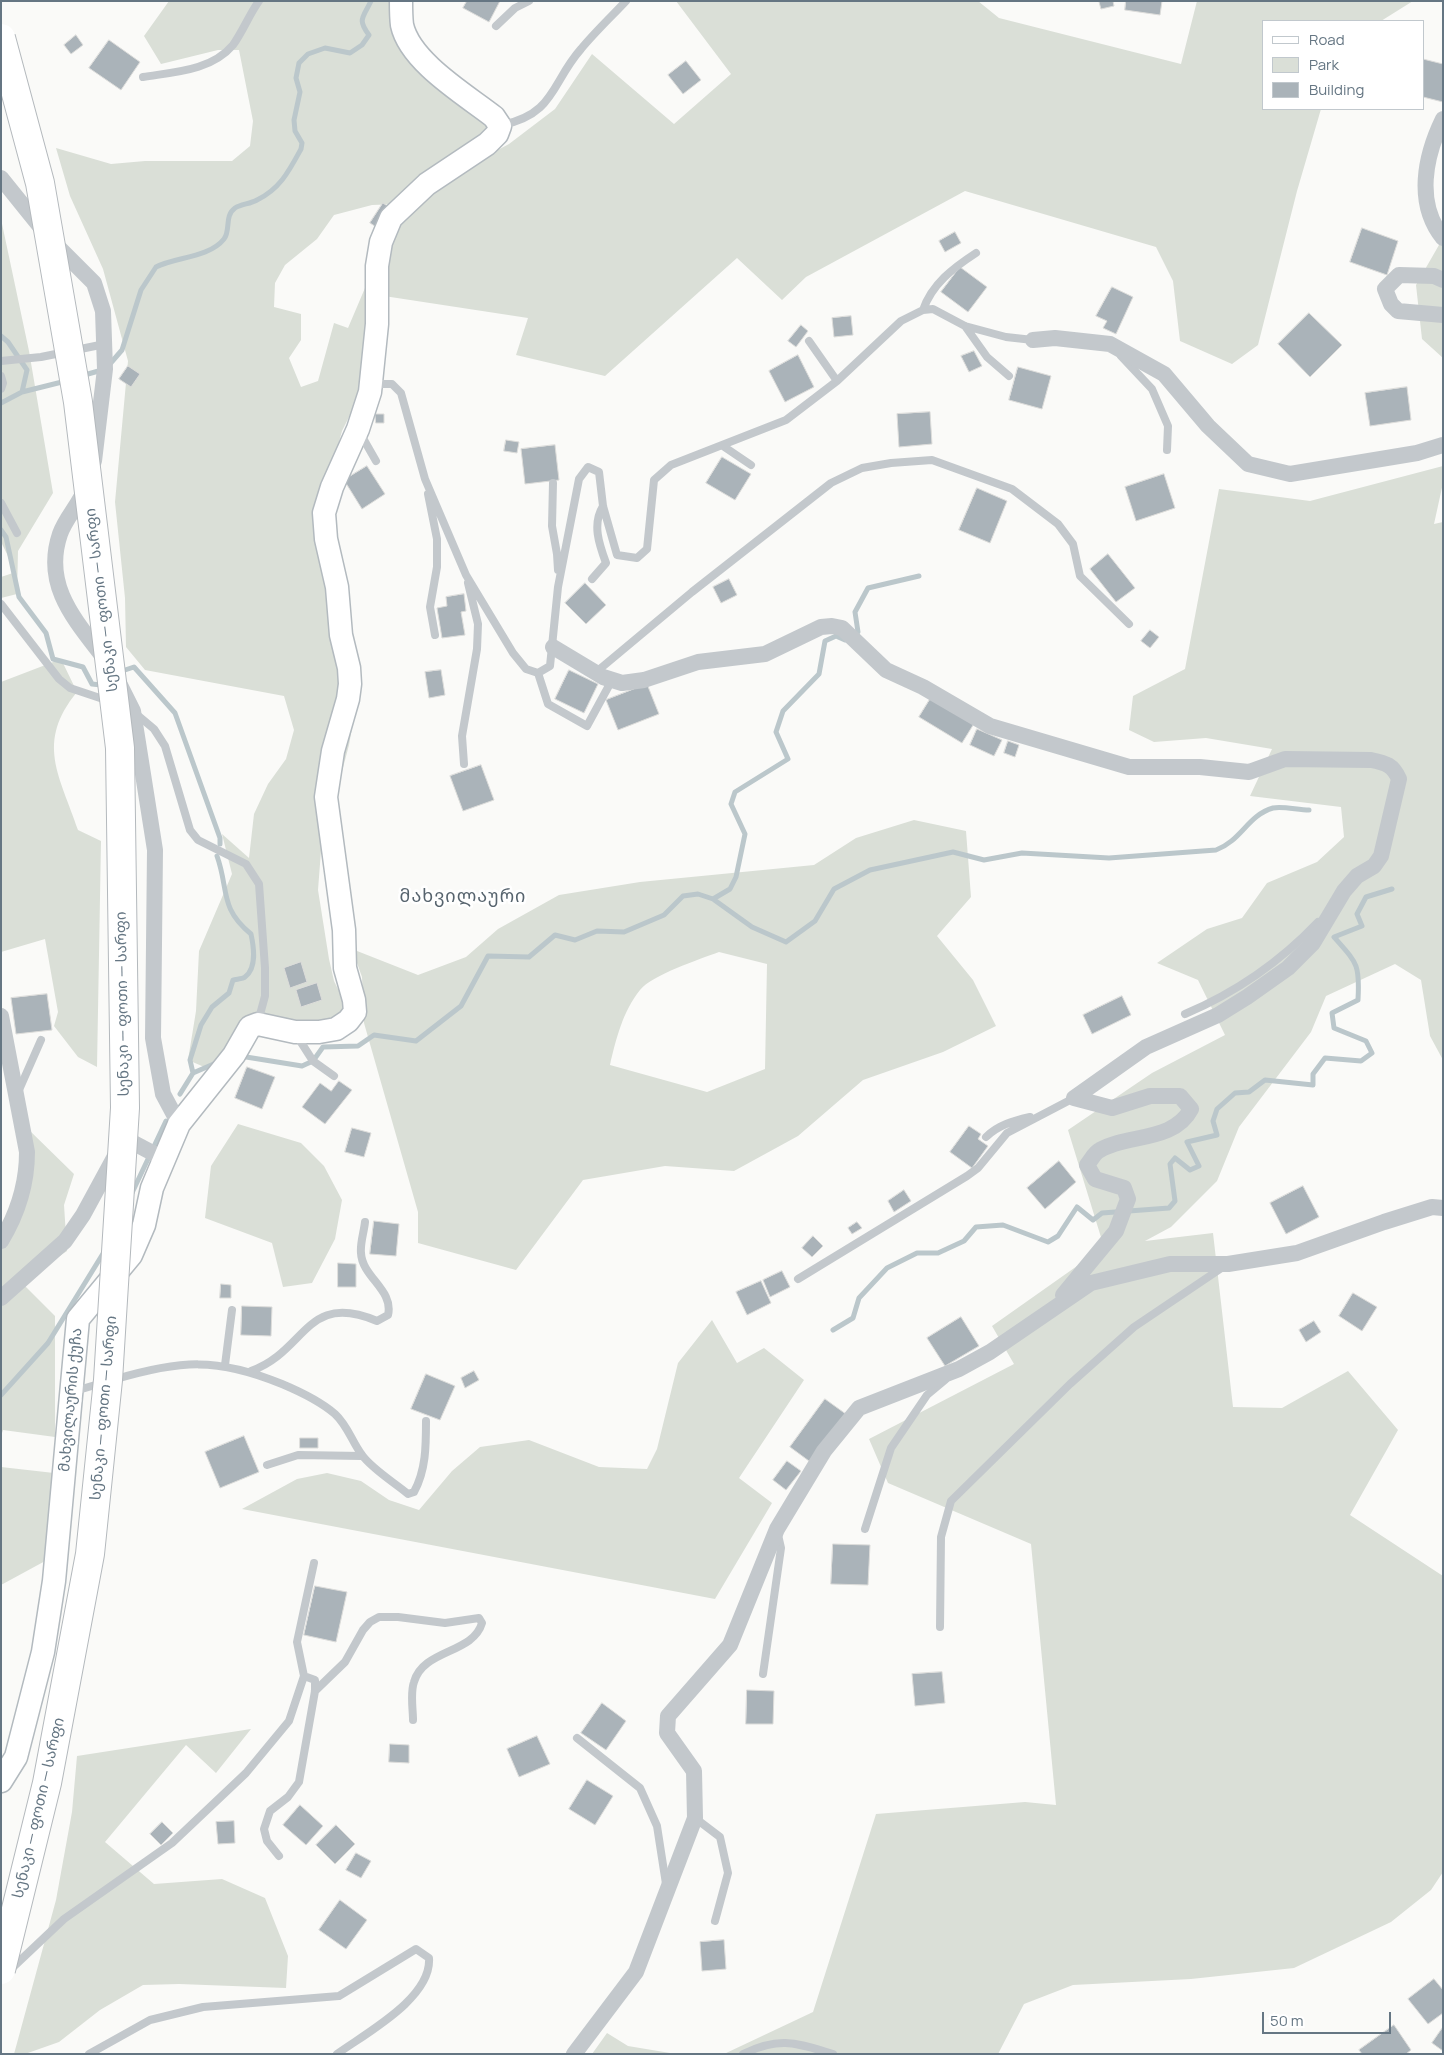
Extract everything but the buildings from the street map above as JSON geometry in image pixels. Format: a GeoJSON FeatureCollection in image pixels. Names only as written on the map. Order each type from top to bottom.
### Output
{"type":"FeatureCollection","features":[{"type":"Feature","properties":{"kind":"highway","name":"სენაკი — ფოთი — სარფი"},"geometry":{"type":"LineString","coordinates":[[1,38],[40,183],[78,402],[120,748],[125,1108],[108,1380],[90,1554],[47,1783],[1,1971]]}},
{"type":"Feature","properties":{"kind":"street"},"geometry":{"type":"LineString","coordinates":[[258,1024],[296,1032],[319,1032],[336,1029],[348,1021],[355,1012],[354,1000],[345,968],[344,930],[326,797],[333,751],[348,699],[350,684],[349,668],[341,635],[337,587],[326,539],[324,513],[332,487],[358,429],[370,392],[377,324],[377,266],[382,242],[391,218],[427,184],[487,144],[497,134],[500,126],[494,117],[422,60],[409,41],[402,25],[401,1]]}},
{"type":"Feature","properties":{"kind":"street"},"geometry":{"type":"LineString","coordinates":[[1443,119],[1429,160],[1424,193],[1428,212],[1443,238]]}},
{"type":"Feature","properties":{"kind":"street"},"geometry":{"type":"LineString","coordinates":[[1,178],[50,240],[94,283],[103,311],[105,369],[93,464],[82,499],[61,533],[55,556],[55,580],[63,600],[110,666],[133,711],[155,850],[153,1038],[163,1094],[179,1124]]}},
{"type":"Feature","properties":{"kind":"street"},"geometry":{"type":"LineString","coordinates":[[1443,280],[1434,276],[1399,275],[1385,289],[1390,304],[1398,311],[1443,315]]}},
{"type":"Feature","properties":{"kind":"street"},"geometry":{"type":"LineString","coordinates":[[1034,340],[1055,338],[1110,344],[1164,374],[1208,426],[1248,464],[1290,474],[1417,453],[1443,445]]}},
{"type":"Feature","properties":{"kind":"street"},"geometry":{"type":"LineString","coordinates":[[553,647],[595,672],[622,683],[644,680],[698,662],[765,654],[821,627],[832,626],[842,628],[849,633],[868,655],[886,670],[923,688],[990,726],[1129,766],[1200,767],[1249,772],[1285,759],[1371,760],[1385,762],[1395,769],[1399,780],[1381,856],[1374,866],[1357,876],[1338,902],[1313,943],[1288,968],[1248,998],[1218,1015],[1146,1047],[1074,1098]]}},
{"type":"Feature","properties":{"kind":"street"},"geometry":{"type":"LineString","coordinates":[[1,1016],[27,1152],[27,1175],[21,1199],[1,1240]]}},
{"type":"Feature","properties":{"kind":"street","name":"მახვილაურის ქუჩა"},"geometry":{"type":"LineString","coordinates":[[1,1782],[16,1757],[43,1652],[54,1581],[78,1320],[131,1256],[144,1225],[160,1156],[179,1124],[234,1055],[250,1027],[258,1024]]}},
{"type":"Feature","properties":{"kind":"street"},"geometry":{"type":"LineString","coordinates":[[1052,1308],[1116,1231],[1128,1199],[1124,1188],[1095,1179],[1087,1165],[1098,1150],[1160,1133],[1186,1119],[1191,1109],[1180,1096],[1150,1096],[1112,1108],[1074,1098]]}},
{"type":"Feature","properties":{"kind":"street"},"geometry":{"type":"LineString","coordinates":[[1,1298],[65,1240],[83,1216],[121,1145],[130,1141],[160,1156]]}},
{"type":"Feature","properties":{"kind":"street"},"geometry":{"type":"LineString","coordinates":[[574,2054],[636,1972],[695,1818],[694,1771],[667,1733],[668,1716],[730,1644],[778,1529],[824,1451],[859,1408],[958,1369],[990,1352],[1091,1282],[1170,1264],[1228,1264],[1297,1253],[1424,1210],[1443,1208]]}},
{"type":"Feature","properties":{"kind":"lane"},"geometry":{"type":"LineString","coordinates":[[143,77],[200,67],[214,60],[232,45],[259,1]]}},
{"type":"Feature","properties":{"kind":"lane"},"geometry":{"type":"LineString","coordinates":[[496,26],[515,8],[529,1]]}},
{"type":"Feature","properties":{"kind":"lane"},"geometry":{"type":"LineString","coordinates":[[500,126],[521,121],[547,102],[580,50],[626,1]]}},
{"type":"Feature","properties":{"kind":"lane"},"geometry":{"type":"LineString","coordinates":[[923,310],[928,294],[954,267],[976,253]]}},
{"type":"Feature","properties":{"kind":"lane"},"geometry":{"type":"LineString","coordinates":[[558,587],[580,479],[588,467],[599,472],[602,506],[617,555],[637,558],[647,549],[654,480],[671,465],[786,420],[837,381],[901,321],[923,310],[933,309],[965,326],[1006,337],[1034,340]]}},
{"type":"Feature","properties":{"kind":"lane"},"geometry":{"type":"LineString","coordinates":[[965,326],[987,357],[1009,376]]}},
{"type":"Feature","properties":{"kind":"lane"},"geometry":{"type":"LineString","coordinates":[[809,341],[837,381]]}},
{"type":"Feature","properties":{"kind":"lane"},"geometry":{"type":"LineString","coordinates":[[1,360],[41,357],[105,344]]}},
{"type":"Feature","properties":{"kind":"lane"},"geometry":{"type":"LineString","coordinates":[[1110,344],[1152,389],[1168,426],[1167,450]]}},
{"type":"Feature","properties":{"kind":"lane"},"geometry":{"type":"LineString","coordinates":[[1,376],[3,383],[1,389]]}},
{"type":"Feature","properties":{"kind":"lane"},"geometry":{"type":"LineString","coordinates":[[370,392],[381,384],[392,384],[401,393],[425,479],[437,540],[437,567],[430,607],[435,635]]}},
{"type":"Feature","properties":{"kind":"lane"},"geometry":{"type":"LineString","coordinates":[[358,429],[376,461]]}},
{"type":"Feature","properties":{"kind":"lane"},"geometry":{"type":"LineString","coordinates":[[723,446],[751,465]]}},
{"type":"Feature","properties":{"kind":"lane"},"geometry":{"type":"LineString","coordinates":[[595,672],[692,592],[831,483],[862,468],[891,463],[932,460],[1012,489],[1058,524],[1073,544],[1080,576],[1129,624]]}},
{"type":"Feature","properties":{"kind":"lane"},"geometry":{"type":"LineString","coordinates":[[425,479],[466,575],[513,653],[526,669],[538,673],[550,666],[558,587],[558,554],[552,526],[553,482]]}},
{"type":"Feature","properties":{"kind":"lane"},"geometry":{"type":"LineString","coordinates":[[1,503],[18,533]]}},
{"type":"Feature","properties":{"kind":"lane"},"geometry":{"type":"LineString","coordinates":[[592,579],[606,563],[597,531],[596,517],[602,506]]}},
{"type":"Feature","properties":{"kind":"lane"},"geometry":{"type":"LineString","coordinates":[[464,764],[462,736],[477,649],[478,624],[466,575]]}},
{"type":"Feature","properties":{"kind":"lane"},"geometry":{"type":"LineString","coordinates":[[1,604],[58,679],[70,688],[133,711],[154,729],[164,746],[190,830],[198,840],[246,864],[259,884],[266,968],[265,996],[258,1024]]}},
{"type":"Feature","properties":{"kind":"lane"},"geometry":{"type":"LineString","coordinates":[[538,673],[548,704],[587,726],[612,680]]}},
{"type":"Feature","properties":{"kind":"lane"},"geometry":{"type":"LineString","coordinates":[[1185,1014],[1240,987],[1279,959],[1338,902]]}},
{"type":"Feature","properties":{"kind":"lane"},"geometry":{"type":"LineString","coordinates":[[296,1032],[313,1061],[334,1076]]}},
{"type":"Feature","properties":{"kind":"lane"},"geometry":{"type":"LineString","coordinates":[[17,1094],[41,1040]]}},
{"type":"Feature","properties":{"kind":"lane"},"geometry":{"type":"LineString","coordinates":[[798,1279],[967,1176],[978,1168],[1007,1133],[1047,1114],[1074,1098]]}},
{"type":"Feature","properties":{"kind":"lane"},"geometry":{"type":"LineString","coordinates":[[986,1137],[992,1130],[1009,1122],[1047,1114]]}},
{"type":"Feature","properties":{"kind":"lane"},"geometry":{"type":"LineString","coordinates":[[251,1371],[263,1367],[276,1358],[316,1320],[332,1312],[358,1313],[377,1321],[388,1315],[390,1307],[384,1292],[365,1266],[361,1254],[365,1222]]}},
{"type":"Feature","properties":{"kind":"lane"},"geometry":{"type":"LineString","coordinates":[[940,1627],[941,1537],[951,1501],[1070,1384],[1134,1327],[1228,1264]]}},
{"type":"Feature","properties":{"kind":"lane"},"geometry":{"type":"LineString","coordinates":[[225,1365],[232,1310]]}},
{"type":"Feature","properties":{"kind":"lane"},"geometry":{"type":"LineString","coordinates":[[72,1392],[174,1364],[225,1365],[251,1371],[306,1394],[335,1414],[351,1435],[362,1456],[408,1494],[414,1492],[420,1480],[426,1450],[426,1421]]}},
{"type":"Feature","properties":{"kind":"lane"},"geometry":{"type":"LineString","coordinates":[[865,1529],[890,1448],[927,1395],[958,1369]]}},
{"type":"Feature","properties":{"kind":"lane"},"geometry":{"type":"LineString","coordinates":[[267,1465],[298,1455],[362,1456]]}},
{"type":"Feature","properties":{"kind":"lane"},"geometry":{"type":"LineString","coordinates":[[763,1674],[781,1548],[778,1529]]}},
{"type":"Feature","properties":{"kind":"lane"},"geometry":{"type":"LineString","coordinates":[[1,1971],[10,1971],[64,1919],[172,1843],[246,1773],[289,1721],[304,1676],[297,1642],[314,1563]]}},
{"type":"Feature","properties":{"kind":"lane"},"geometry":{"type":"LineString","coordinates":[[315,1691],[345,1662],[363,1630],[370,1622],[379,1617],[398,1616],[444,1623],[479,1618],[482,1623],[480,1631],[473,1638],[430,1661],[418,1672],[413,1683],[413,1720]]}},
{"type":"Feature","properties":{"kind":"lane"},"geometry":{"type":"LineString","coordinates":[[279,1856],[266,1841],[264,1830],[270,1811],[288,1797],[299,1782],[315,1691],[315,1680],[304,1676]]}},
{"type":"Feature","properties":{"kind":"lane"},"geometry":{"type":"LineString","coordinates":[[577,1738],[640,1788],[657,1826],[667,1891]]}},
{"type":"Feature","properties":{"kind":"lane"},"geometry":{"type":"LineString","coordinates":[[695,1818],[720,1837],[728,1873],[715,1921]]}},
{"type":"Feature","properties":{"kind":"lane"},"geometry":{"type":"LineString","coordinates":[[89,2054],[150,2020],[203,2007],[339,1996],[416,1949],[429,1958],[430,1968],[414,1997],[337,2054]]}},
{"type":"Feature","properties":{"kind":"lane"},"geometry":{"type":"LineString","coordinates":[[743,2054],[768,2044],[786,2041],[833,2054]]}},
{"type":"Feature","properties":{"kind":"green space"},"geometry":{"type":"Polygon","coordinates":[[[169,1],[396,1],[396,25],[500,126],[401,204],[372,205],[334,215],[317,239],[285,265],[275,283],[274,307],[301,314],[301,340],[289,358],[301,387],[318,381],[334,323],[348,328],[365,288],[375,320],[373,369],[342,431],[323,500],[356,705],[349,745],[321,851],[318,890],[334,981],[345,1003],[339,1019],[326,1028],[258,1024],[218,1073],[188,1060],[196,1011],[199,951],[232,874],[222,834],[249,858],[254,814],[268,784],[286,759],[294,730],[284,696],[145,670],[126,647],[125,598],[115,502],[128,361],[103,269],[70,196],[56,148],[111,164],[145,161],[232,161],[250,146],[253,121],[239,50],[218,50],[161,64],[144,36],[169,1]]]}},
{"type":"Feature","properties":{"kind":"green space"},"geometry":{"type":"Polygon","coordinates":[[[676,1],[978,1],[999,18],[1181,64],[1197,1],[1413,1],[1383,20],[1262,20],[1262,110],[1321,110],[1297,191],[1258,345],[1232,364],[1180,341],[1173,281],[1156,247],[965,191],[806,277],[782,300],[737,258],[605,376],[516,355],[528,318],[384,296],[391,240],[405,219],[460,170],[509,144],[555,109],[592,54],[674,124],[731,74],[676,1]]]}},
{"type":"Feature","properties":{"kind":"green space"},"geometry":{"type":"Polygon","coordinates":[[[1,219],[29,351],[53,493],[18,551],[17,594],[1,598],[1,577],[16,572],[1,542],[1,219]]]}},
{"type":"Feature","properties":{"kind":"green space"},"geometry":{"type":"Polygon","coordinates":[[[1443,238],[1443,358],[1422,339],[1416,285],[1443,238]]]}},
{"type":"Feature","properties":{"kind":"green space"},"geometry":{"type":"Polygon","coordinates":[[[1443,466],[1443,483],[1434,524],[1443,522],[1443,1060],[1430,1036],[1421,980],[1395,964],[1326,996],[1311,1032],[1239,1127],[1217,1181],[1171,1227],[1145,1241],[1213,1233],[1233,1407],[1282,1408],[1348,1371],[1398,1430],[1350,1515],[1443,1576],[1443,1872],[1431,1890],[1391,1922],[1294,1968],[1191,1979],[1073,1985],[1024,2004],[998,2054],[724,2054],[813,2012],[876,1814],[1025,1802],[1056,1805],[1031,1544],[888,1483],[869,1439],[1014,1364],[992,1326],[1104,1247],[1068,1130],[1152,1073],[1225,1035],[1198,980],[1157,963],[1207,929],[1242,918],[1267,883],[1317,862],[1344,837],[1341,807],[1250,796],[1272,749],[1206,738],[1154,742],[1129,730],[1133,696],[1185,669],[1219,489],[1310,501],[1443,466]]]}},
{"type":"Feature","properties":{"kind":"green space"},"geometry":{"type":"Polygon","coordinates":[[[61,659],[77,692],[64,710],[57,727],[54,744],[55,760],[78,830],[101,841],[97,1067],[78,1057],[54,1026],[58,1012],[45,939],[1,952],[1,682],[61,659]]]}},
{"type":"Feature","properties":{"kind":"green space"},"geometry":{"type":"Polygon","coordinates":[[[914,820],[966,831],[971,897],[937,936],[973,980],[996,1026],[943,1052],[863,1080],[798,1136],[734,1171],[665,1166],[583,1180],[516,1270],[418,1243],[418,1212],[364,1023],[362,977],[352,949],[418,975],[466,957],[498,929],[559,895],[640,882],[814,865],[856,838],[914,820]],[[719,952],[677,968],[646,984],[634,998],[625,1016],[610,1065],[707,1092],[765,1069],[767,964],[719,952]]]}},
{"type":"Feature","properties":{"kind":"green space"},"geometry":{"type":"Polygon","coordinates":[[[238,1124],[301,1143],[324,1166],[342,1200],[335,1239],[312,1283],[283,1287],[272,1243],[205,1218],[211,1166],[238,1124]]]}},
{"type":"Feature","properties":{"kind":"green space"},"geometry":{"type":"Polygon","coordinates":[[[27,1128],[74,1174],[64,1205],[67,1251],[21,1282],[55,1316],[55,1437],[3,1430],[1,1436],[1,1239],[12,1217],[27,1128]]]}},
{"type":"Feature","properties":{"kind":"green space"},"geometry":{"type":"Polygon","coordinates":[[[712,1320],[737,1363],[764,1348],[804,1380],[739,1478],[772,1503],[715,1599],[242,1509],[297,1479],[327,1473],[361,1481],[389,1500],[419,1510],[452,1471],[480,1447],[529,1440],[599,1467],[647,1469],[657,1449],[678,1363],[712,1320]]]}},
{"type":"Feature","properties":{"kind":"green space"},"geometry":{"type":"Polygon","coordinates":[[[1,1467],[54,1473],[47,1560],[1,1585],[1,1467]]]}},
{"type":"Feature","properties":{"kind":"green space"},"geometry":{"type":"Polygon","coordinates":[[[251,1729],[216,1773],[186,1745],[105,1842],[154,1884],[222,1879],[265,1898],[288,1956],[286,1988],[179,1984],[143,1985],[100,2010],[59,2042],[25,2054],[14,2054],[56,1900],[72,1812],[77,1756],[251,1729]]]}},
{"type":"Feature","properties":{"kind":"green space"},"geometry":{"type":"Polygon","coordinates":[[[607,2033],[628,2046],[676,2054],[592,2054],[607,2033]]]}},
{"type":"Feature","properties":{"kind":"waterway"},"geometry":{"type":"LineString","coordinates":[[109,365],[122,350],[141,290],[156,267],[201,254],[218,245],[226,235],[232,211],[237,207],[265,196],[283,179],[301,149],[302,143],[295,131],[294,120],[300,92],[296,78],[299,63],[308,54],[325,48],[350,53],[362,45],[369,35],[365,30],[362,18],[371,1]]}},
{"type":"Feature","properties":{"kind":"waterway"},"geometry":{"type":"LineString","coordinates":[[1,336],[8,342],[27,370],[22,392]]}},
{"type":"Feature","properties":{"kind":"waterway"},"geometry":{"type":"LineString","coordinates":[[81,376],[102,370]]}},
{"type":"Feature","properties":{"kind":"waterway"},"geometry":{"type":"LineString","coordinates":[[1,403],[22,392],[66,381]]}},
{"type":"Feature","properties":{"kind":"waterway"},"geometry":{"type":"LineString","coordinates":[[1,530],[6,537],[19,597],[46,633],[53,659],[83,667],[92,684],[101,685],[104,683]]}},
{"type":"Feature","properties":{"kind":"waterway"},"geometry":{"type":"LineString","coordinates":[[854,635],[858,632],[855,612],[868,588],[919,576]]}},
{"type":"Feature","properties":{"kind":"waterway"},"geometry":{"type":"LineString","coordinates":[[713,899],[730,889],[736,877],[745,834],[731,804],[735,792],[788,759],[776,732],[783,711],[819,674],[825,641],[836,636],[845,640]]}},
{"type":"Feature","properties":{"kind":"waterway"},"geometry":{"type":"LineString","coordinates":[[122,671],[134,667],[175,713],[220,838],[220,844]]}},
{"type":"Feature","properties":{"kind":"waterway"},"geometry":{"type":"LineString","coordinates":[[240,1056],[302,1066],[313,1061],[323,1047],[358,1046],[374,1035],[416,1041],[461,1006],[488,956],[529,957],[555,935],[575,940],[597,931],[624,932],[664,915],[683,896],[698,894],[713,899],[752,927],[786,942],[815,921],[834,889],[870,870],[953,852],[984,860],[1022,853],[1109,858],[1216,850],[1232,841],[1264,811],[1273,808],[1309,810]]}},
{"type":"Feature","properties":{"kind":"waterway"},"geometry":{"type":"LineString","coordinates":[[193,1073],[190,1060],[201,1025],[212,1007],[229,993],[233,980],[244,978],[249,973],[254,957],[251,934],[241,925],[229,907],[217,856]]}},
{"type":"Feature","properties":{"kind":"waterway"},"geometry":{"type":"LineString","coordinates":[[833,1330],[853,1318],[859,1298],[887,1268],[917,1253],[938,1253],[964,1241],[976,1227],[1003,1225],[1048,1242],[1058,1236],[1077,1207],[1093,1220],[1102,1213],[1169,1208],[1175,1201],[1170,1164],[1175,1158],[1190,1170],[1199,1166],[1187,1142],[1217,1135],[1213,1121],[1217,1109],[1235,1093],[1249,1092],[1265,1080],[1313,1085],[1313,1074],[1325,1058],[1361,1061],[1372,1053],[1366,1041],[1334,1028],[1332,1013],[1358,1000],[1358,979],[1355,965],[1348,953],[1334,937],[1362,926],[1357,914],[1366,897],[1392,889]]}},
{"type":"Feature","properties":{"kind":"waterway"},"geometry":{"type":"LineString","coordinates":[[180,1094],[193,1073],[216,1063]]}},
{"type":"Feature","properties":{"kind":"waterway"},"geometry":{"type":"LineString","coordinates":[[131,1195],[166,1121]]}},
{"type":"Feature","properties":{"kind":"waterway"},"geometry":{"type":"LineString","coordinates":[[1,1395],[48,1343],[104,1252]]}},
{"type":"Feature","properties":{"kind":"district","name":"მახვილაური"},"geometry":{"type":"Point","coordinates":[463,897]}}]}
